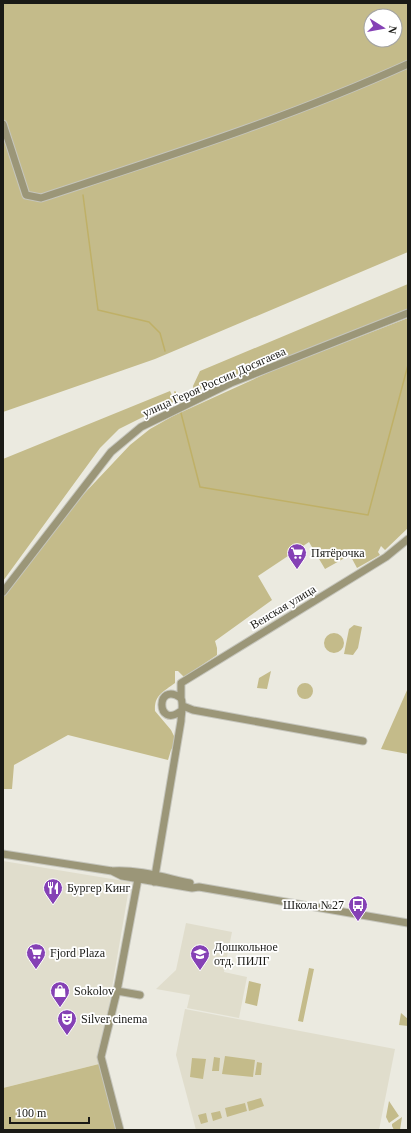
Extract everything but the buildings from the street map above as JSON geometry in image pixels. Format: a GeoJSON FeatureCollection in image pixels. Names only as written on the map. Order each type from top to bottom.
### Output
{"type":"FeatureCollection","features":[{"type":"Feature","properties":{"kind":"street"},"geometry":{"type":"LineString","coordinates":[[3,124],[26,195],[40,198],[294,112],[359,86],[408,64]]}},
{"type":"Feature","properties":{"kind":"street","name":"улица Героя России Досягаева"},"geometry":{"type":"LineString","coordinates":[[3,592],[111,452],[142,427],[231,383],[408,313]]}},
{"type":"Feature","properties":{"kind":"street","name":"Венская улица"},"geometry":{"type":"LineString","coordinates":[[181,698],[181,683],[386,557],[408,539]]}},
{"type":"Feature","properties":{"kind":"street"},"geometry":{"type":"LineString","coordinates":[[155,879],[182,709],[181,698],[175,694],[168,694],[163,698],[161,705],[163,711],[168,715],[175,715],[182,709],[193,710],[363,741]]}},
{"type":"Feature","properties":{"kind":"street"},"geometry":{"type":"LineString","coordinates":[[3,854],[112,871],[120,870],[155,879],[194,884],[199,887],[408,923]]}},
{"type":"Feature","properties":{"kind":"street"},"geometry":{"type":"LineString","coordinates":[[112,871],[122,876],[138,879],[155,879]]}},
{"type":"Feature","properties":{"kind":"street"},"geometry":{"type":"LineString","coordinates":[[120,1130],[101,1057],[117,991],[138,879]]}},
{"type":"Feature","properties":{"kind":"street"},"geometry":{"type":"LineString","coordinates":[[117,991],[140,995]]}},
{"type":"Feature","properties":{"kind":"shaded area"},"geometry":{"type":"Polygon","coordinates":[[[3,3],[408,3],[408,252],[155,359],[3,412],[3,3]]]}},
{"type":"Feature","properties":{"kind":"shaded area"},"geometry":{"type":"Polygon","coordinates":[[[408,284],[408,316],[194,391],[193,386],[200,371],[408,284]]]}},
{"type":"Feature","properties":{"kind":"shaded area"},"geometry":{"type":"Polygon","coordinates":[[[408,318],[408,528],[385,550],[381,546],[378,552],[380,555],[357,568],[350,555],[325,569],[309,542],[258,576],[272,600],[215,641],[217,655],[184,677],[178,671],[175,671],[175,683],[160,694],[156,701],[155,711],[171,730],[174,736],[174,745],[168,760],[68,735],[14,765],[12,789],[3,789],[3,595],[80,498],[130,445],[150,429],[173,416],[276,369],[408,318]]]}},
{"type":"Feature","properties":{"kind":"shaded area"},"geometry":{"type":"Polygon","coordinates":[[[170,391],[175,401],[119,429],[100,448],[3,581],[3,459],[170,391]]]}},
{"type":"Feature","properties":{"kind":"shaded area"},"geometry":{"type":"Polygon","coordinates":[[[354,625],[362,627],[358,648],[353,655],[344,654],[349,629],[354,625]]]}},
{"type":"Feature","properties":{"kind":"shaded area"},"geometry":{"type":"Polygon","coordinates":[[[334,633],[341,636],[344,643],[341,650],[334,653],[327,650],[324,643],[327,636],[334,633]]]}},
{"type":"Feature","properties":{"kind":"shaded area"},"geometry":{"type":"Polygon","coordinates":[[[271,671],[267,689],[257,688],[259,678],[271,671]]]}},
{"type":"Feature","properties":{"kind":"shaded area"},"geometry":{"type":"Polygon","coordinates":[[[305,683],[311,685],[313,691],[311,697],[305,699],[299,697],[297,691],[299,685],[305,683]]]}},
{"type":"Feature","properties":{"kind":"shaded area"},"geometry":{"type":"Polygon","coordinates":[[[408,688],[408,754],[381,749],[408,688]]]}},
{"type":"Feature","properties":{"kind":"shaded area"},"geometry":{"type":"Polygon","coordinates":[[[3,861],[130,882],[99,1064],[3,1088],[3,861]]]}},
{"type":"Feature","properties":{"kind":"shaded area","name":"Дошкольное отд. ПИЛГ"},"geometry":{"type":"Polygon","coordinates":[[[186,923],[232,932],[224,972],[247,977],[239,1018],[187,1008],[190,995],[156,989],[176,970],[186,923]]]}},
{"type":"Feature","properties":{"kind":"shaded area"},"geometry":{"type":"Polygon","coordinates":[[[309,968],[314,969],[303,1022],[298,1021],[309,968]]]}},
{"type":"Feature","properties":{"kind":"shaded area"},"geometry":{"type":"Polygon","coordinates":[[[249,981],[261,984],[257,1006],[245,1003],[249,981]]]}},
{"type":"Feature","properties":{"kind":"shaded area"},"geometry":{"type":"Polygon","coordinates":[[[185,1009],[395,1049],[379,1130],[196,1130],[176,1055],[185,1009]]]}},
{"type":"Feature","properties":{"kind":"shaded area"},"geometry":{"type":"Polygon","coordinates":[[[401,1013],[408,1019],[408,1026],[399,1025],[401,1013]]]}},
{"type":"Feature","properties":{"kind":"shaded area"},"geometry":{"type":"Polygon","coordinates":[[[225,1056],[255,1060],[253,1077],[222,1074],[225,1056]]]}},
{"type":"Feature","properties":{"kind":"shaded area"},"geometry":{"type":"Polygon","coordinates":[[[214,1057],[220,1058],[219,1071],[212,1071],[214,1057]]]}},
{"type":"Feature","properties":{"kind":"shaded area"},"geometry":{"type":"Polygon","coordinates":[[[192,1058],[206,1059],[203,1079],[190,1077],[192,1058]]]}},
{"type":"Feature","properties":{"kind":"shaded area"},"geometry":{"type":"Polygon","coordinates":[[[257,1062],[262,1063],[261,1075],[255,1075],[257,1062]]]}},
{"type":"Feature","properties":{"kind":"shaded area"},"geometry":{"type":"Polygon","coordinates":[[[99,1064],[116,1130],[3,1130],[3,1088],[99,1064]]]}},
{"type":"Feature","properties":{"kind":"shaded area"},"geometry":{"type":"Polygon","coordinates":[[[261,1098],[264,1106],[249,1111],[247,1102],[261,1098]]]}},
{"type":"Feature","properties":{"kind":"shaded area"},"geometry":{"type":"Polygon","coordinates":[[[389,1101],[399,1116],[389,1123],[386,1117],[389,1101]]]}},
{"type":"Feature","properties":{"kind":"shaded area"},"geometry":{"type":"Polygon","coordinates":[[[245,1103],[247,1111],[227,1117],[225,1108],[245,1103]]]}},
{"type":"Feature","properties":{"kind":"shaded area"},"geometry":{"type":"Polygon","coordinates":[[[220,1111],[222,1118],[213,1121],[211,1113],[220,1111]]]}},
{"type":"Feature","properties":{"kind":"shaded area"},"geometry":{"type":"Polygon","coordinates":[[[206,1113],[208,1122],[201,1124],[198,1115],[206,1113]]]}},
{"type":"Feature","properties":{"kind":"shaded area"},"geometry":{"type":"Polygon","coordinates":[[[402,1117],[400,1130],[394,1130],[392,1124],[402,1117]]]}},
{"type":"Feature","properties":{"kind":"waterway"},"geometry":{"type":"LineString","coordinates":[[83,195],[98,310],[149,322],[160,333],[165,351]]}},
{"type":"Feature","properties":{"kind":"waterway"},"geometry":{"type":"LineString","coordinates":[[181,413],[200,487],[368,515],[408,365]]}},
{"type":"Feature","properties":{"kind":"waterway"},"geometry":{"type":"LineString","coordinates":[[175,392],[179,404]]}},
{"type":"Feature","properties":{"kind":"place","name":"Пятёрочка"},"geometry":{"type":"Point","coordinates":[297,570]}},
{"type":"Feature","properties":{"kind":"place","name":"Бургер Кинг"},"geometry":{"type":"Point","coordinates":[53,905]}},
{"type":"Feature","properties":{"kind":"place","name":"Школа №27"},"geometry":{"type":"Point","coordinates":[358,922]}},
{"type":"Feature","properties":{"kind":"place","name":"Fjord Plaza"},"geometry":{"type":"Point","coordinates":[36,970]}},
{"type":"Feature","properties":{"kind":"place","name":"Дошкольное отд. ПИЛГ"},"geometry":{"type":"Point","coordinates":[200,971]}},
{"type":"Feature","properties":{"kind":"place","name":"Sokolov"},"geometry":{"type":"Point","coordinates":[60,1008]}},
{"type":"Feature","properties":{"kind":"place","name":"Silver cinema"},"geometry":{"type":"Point","coordinates":[67,1036]}}]}
